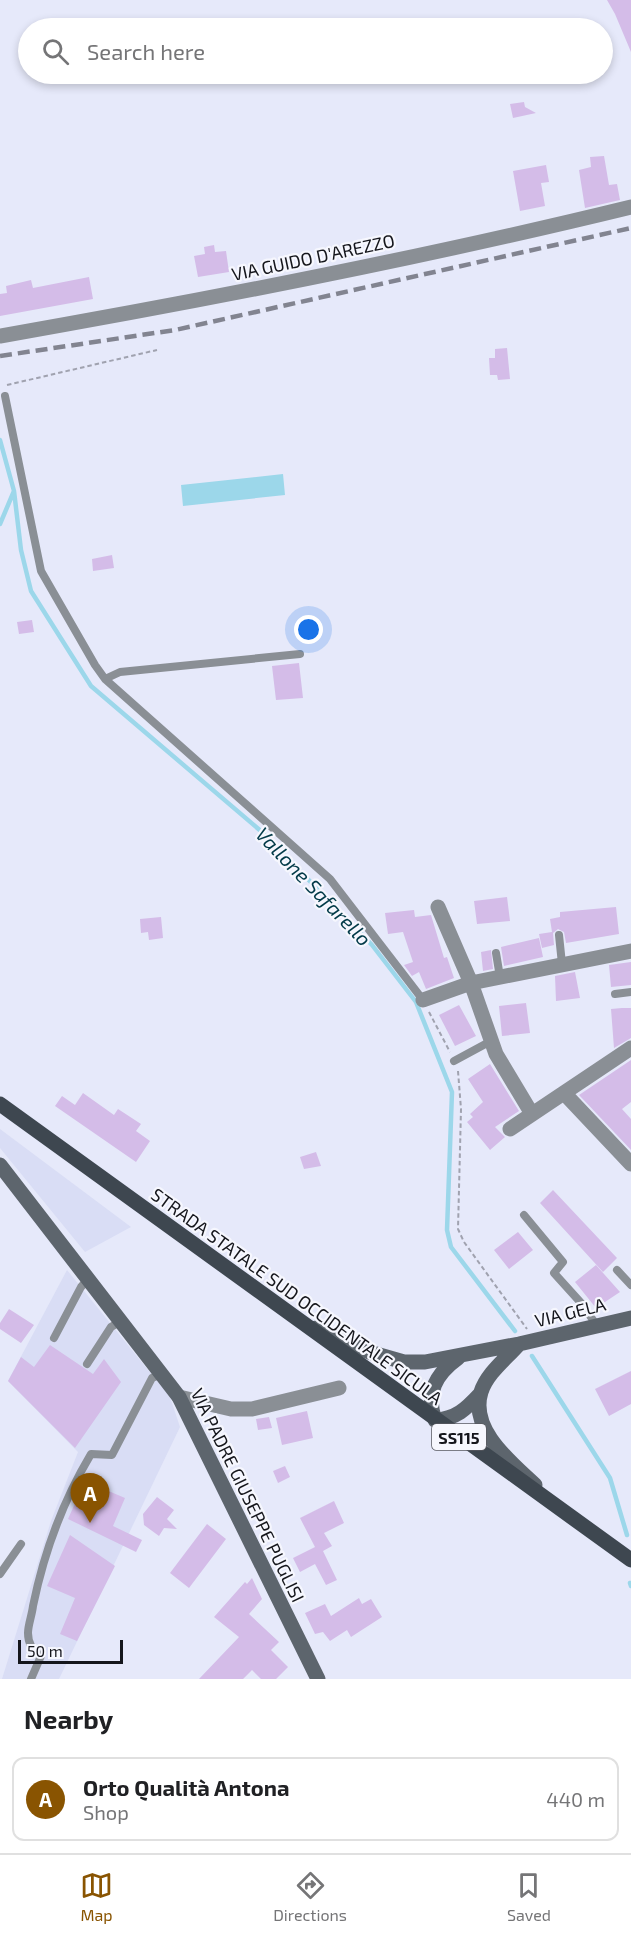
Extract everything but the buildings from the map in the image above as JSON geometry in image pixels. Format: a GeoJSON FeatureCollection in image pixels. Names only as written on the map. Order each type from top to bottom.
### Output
{"type":"FeatureCollection","features":[{"type":"Feature","properties":{"kind":"main road","name":"STRADA STATALE SUD OCCIDENTALE SICULA"},"geometry":{"type":"LineString","coordinates":[[0,1104],[631,1560]]}},
{"type":"Feature","properties":{"kind":"main road","name":"VIA PADRE GIUSEPPE PUGLISI"},"geometry":{"type":"LineString","coordinates":[[0,1165],[122,1320],[179,1397],[318,1679]]}},
{"type":"Feature","properties":{"kind":"main road","name":"VIA GELA"},"geometry":{"type":"LineString","coordinates":[[300,1321],[369,1352],[404,1362],[425,1362],[535,1341],[631,1318]]}},
{"type":"Feature","properties":{"kind":"main road"},"geometry":{"type":"LineString","coordinates":[[464,1354],[444,1368],[436,1379],[430,1394],[435,1420],[450,1419],[459,1414],[480,1394],[489,1376],[519,1344]]}},
{"type":"Feature","properties":{"kind":"main road"},"geometry":{"type":"LineString","coordinates":[[480,1394],[481,1414],[492,1442],[560,1509]]}},
{"type":"Feature","properties":{"kind":"street","name":"VIA GUIDO D'AREZZO"},"geometry":{"type":"LineString","coordinates":[[0,336],[171,306],[519,234],[631,207]]}},
{"type":"Feature","properties":{"kind":"street"},"geometry":{"type":"LineString","coordinates":[[438,907],[471,983],[491,1041],[532,1114]]}},
{"type":"Feature","properties":{"kind":"street"},"geometry":{"type":"LineString","coordinates":[[423,1000],[471,983],[500,976],[631,951]]}},
{"type":"Feature","properties":{"kind":"street"},"geometry":{"type":"LineString","coordinates":[[510,1129],[631,1048]]}},
{"type":"Feature","properties":{"kind":"street"},"geometry":{"type":"LineString","coordinates":[[564,1093],[631,1164]]}},
{"type":"Feature","properties":{"kind":"street"},"geometry":{"type":"LineString","coordinates":[[179,1397],[231,1409],[252,1409],[339,1388]]}},
{"type":"Feature","properties":{"kind":"lane"},"geometry":{"type":"LineString","coordinates":[[5,396],[40,571],[105,679],[330,879],[423,1000]]}},
{"type":"Feature","properties":{"kind":"lane"},"geometry":{"type":"LineString","coordinates":[[105,679],[120,672],[300,654]]}},
{"type":"Feature","properties":{"kind":"lane"},"geometry":{"type":"LineString","coordinates":[[559,935],[562,964]]}},
{"type":"Feature","properties":{"kind":"lane"},"geometry":{"type":"LineString","coordinates":[[496,953],[500,976]]}},
{"type":"Feature","properties":{"kind":"lane"},"geometry":{"type":"LineString","coordinates":[[615,994],[631,992]]}},
{"type":"Feature","properties":{"kind":"lane"},"geometry":{"type":"LineString","coordinates":[[454,1061],[491,1041]]}},
{"type":"Feature","properties":{"kind":"lane"},"geometry":{"type":"LineString","coordinates":[[524,1215],[563,1262],[554,1273],[582,1304],[597,1326]]}},
{"type":"Feature","properties":{"kind":"lane"},"geometry":{"type":"LineString","coordinates":[[617,1269],[631,1285]]}},
{"type":"Feature","properties":{"kind":"lane"},"geometry":{"type":"LineString","coordinates":[[54,1338],[81,1287],[89,1278]]}},
{"type":"Feature","properties":{"kind":"lane"},"geometry":{"type":"LineString","coordinates":[[87,1364],[111,1327],[122,1320]]}},
{"type":"Feature","properties":{"kind":"lane"},"geometry":{"type":"LineString","coordinates":[[31,1679],[41,1656],[33,1651],[28,1635],[37,1588],[52,1538],[73,1484],[91,1454],[112,1455],[152,1378],[162,1373]]}},
{"type":"Feature","properties":{"kind":"lane"},"geometry":{"type":"LineString","coordinates":[[0,1574],[21,1544]]}},
{"type":"Feature","properties":{"kind":"path"},"geometry":{"type":"LineString","coordinates":[[5,396],[4,390],[9,384],[157,350]]}},
{"type":"Feature","properties":{"kind":"path"},"geometry":{"type":"LineString","coordinates":[[423,1000],[459,1073],[461,1109],[457,1206],[460,1234],[535,1341]]}},
{"type":"Feature","properties":{"kind":"shaded area"},"geometry":{"type":"Polygon","coordinates":[[[0,1129],[131,1227],[85,1252],[0,1148],[0,1129]]]}},
{"type":"Feature","properties":{"kind":"shaded area"},"geometry":{"type":"Polygon","coordinates":[[[67,1270],[170,1397],[180,1427],[59,1679],[2,1679],[51,1521],[78,1452],[8,1381],[67,1270]]]}},
{"type":"Feature","properties":{"kind":"water"},"geometry":{"type":"Polygon","coordinates":[[[283,474],[285,495],[183,506],[181,485],[283,474]]]}},
{"type":"Feature","properties":{"kind":"waterway"},"geometry":{"type":"LineString","coordinates":[[0,440],[14,491],[0,524]]}},
{"type":"Feature","properties":{"kind":"waterway","name":"Vallone Safarello"},"geometry":{"type":"LineString","coordinates":[[14,491],[21,550],[31,591],[91,686],[262,832],[372,945],[416,1002],[452,1092],[447,1230],[451,1247],[515,1331]]}},
{"type":"Feature","properties":{"kind":"waterway","name":"Vallone Safarello"},"geometry":{"type":"LineString","coordinates":[[532,1356],[610,1478],[627,1535]]}},
{"type":"Feature","properties":{"kind":"railway"},"geometry":{"type":"LineString","coordinates":[[0,356],[175,330],[631,228]]}},
{"type":"Feature","properties":{"kind":"place","name":"Orto Qualità Antona"},"geometry":{"type":"Point","coordinates":[90,1523]}}]}
